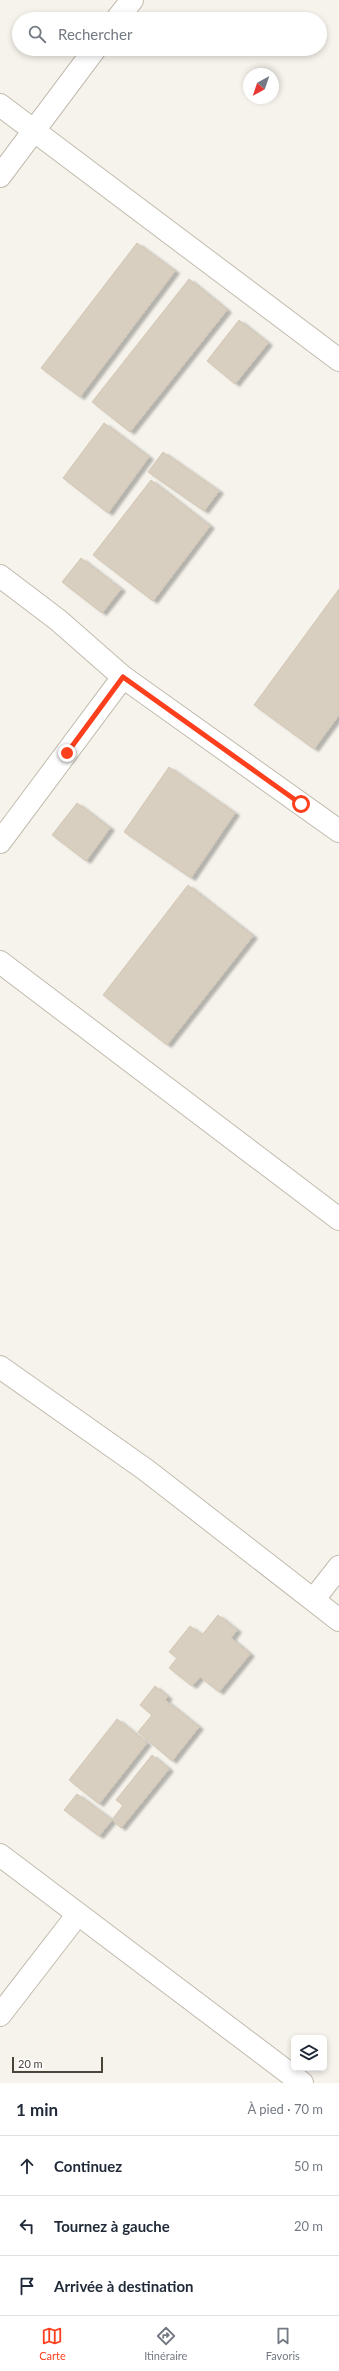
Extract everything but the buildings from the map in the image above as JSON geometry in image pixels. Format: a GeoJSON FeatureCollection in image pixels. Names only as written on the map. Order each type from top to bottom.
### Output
{"type":"FeatureCollection","features":[{"type":"Feature","properties":{"kind":"street"},"geometry":{"type":"LineString","coordinates":[[123,12],[132,0]]}},
{"type":"Feature","properties":{"kind":"street"},"geometry":{"type":"LineString","coordinates":[[0,176],[90,56]]}},
{"type":"Feature","properties":{"kind":"street"},"geometry":{"type":"LineString","coordinates":[[0,105],[339,360]]}},
{"type":"Feature","properties":{"kind":"street"},"geometry":{"type":"LineString","coordinates":[[0,576],[58,620],[123,677],[339,831]]}},
{"type":"Feature","properties":{"kind":"street"},"geometry":{"type":"LineString","coordinates":[[0,842],[123,677]]}},
{"type":"Feature","properties":{"kind":"street"},"geometry":{"type":"LineString","coordinates":[[0,962],[339,1219]]}},
{"type":"Feature","properties":{"kind":"street"},"geometry":{"type":"LineString","coordinates":[[0,1367],[146,1470],[314,1599],[339,1620]]}},
{"type":"Feature","properties":{"kind":"street"},"geometry":{"type":"LineString","coordinates":[[314,1599],[339,1567]]}},
{"type":"Feature","properties":{"kind":"street"},"geometry":{"type":"LineString","coordinates":[[0,1855],[302,2083]]}},
{"type":"Feature","properties":{"kind":"street"},"geometry":{"type":"LineString","coordinates":[[0,2015],[78,1914]]}},
{"type":"Feature","properties":{"kind":"route"},"geometry":{"type":"LineString","coordinates":[[67,753],[123,677],[301,804]]}}]}
